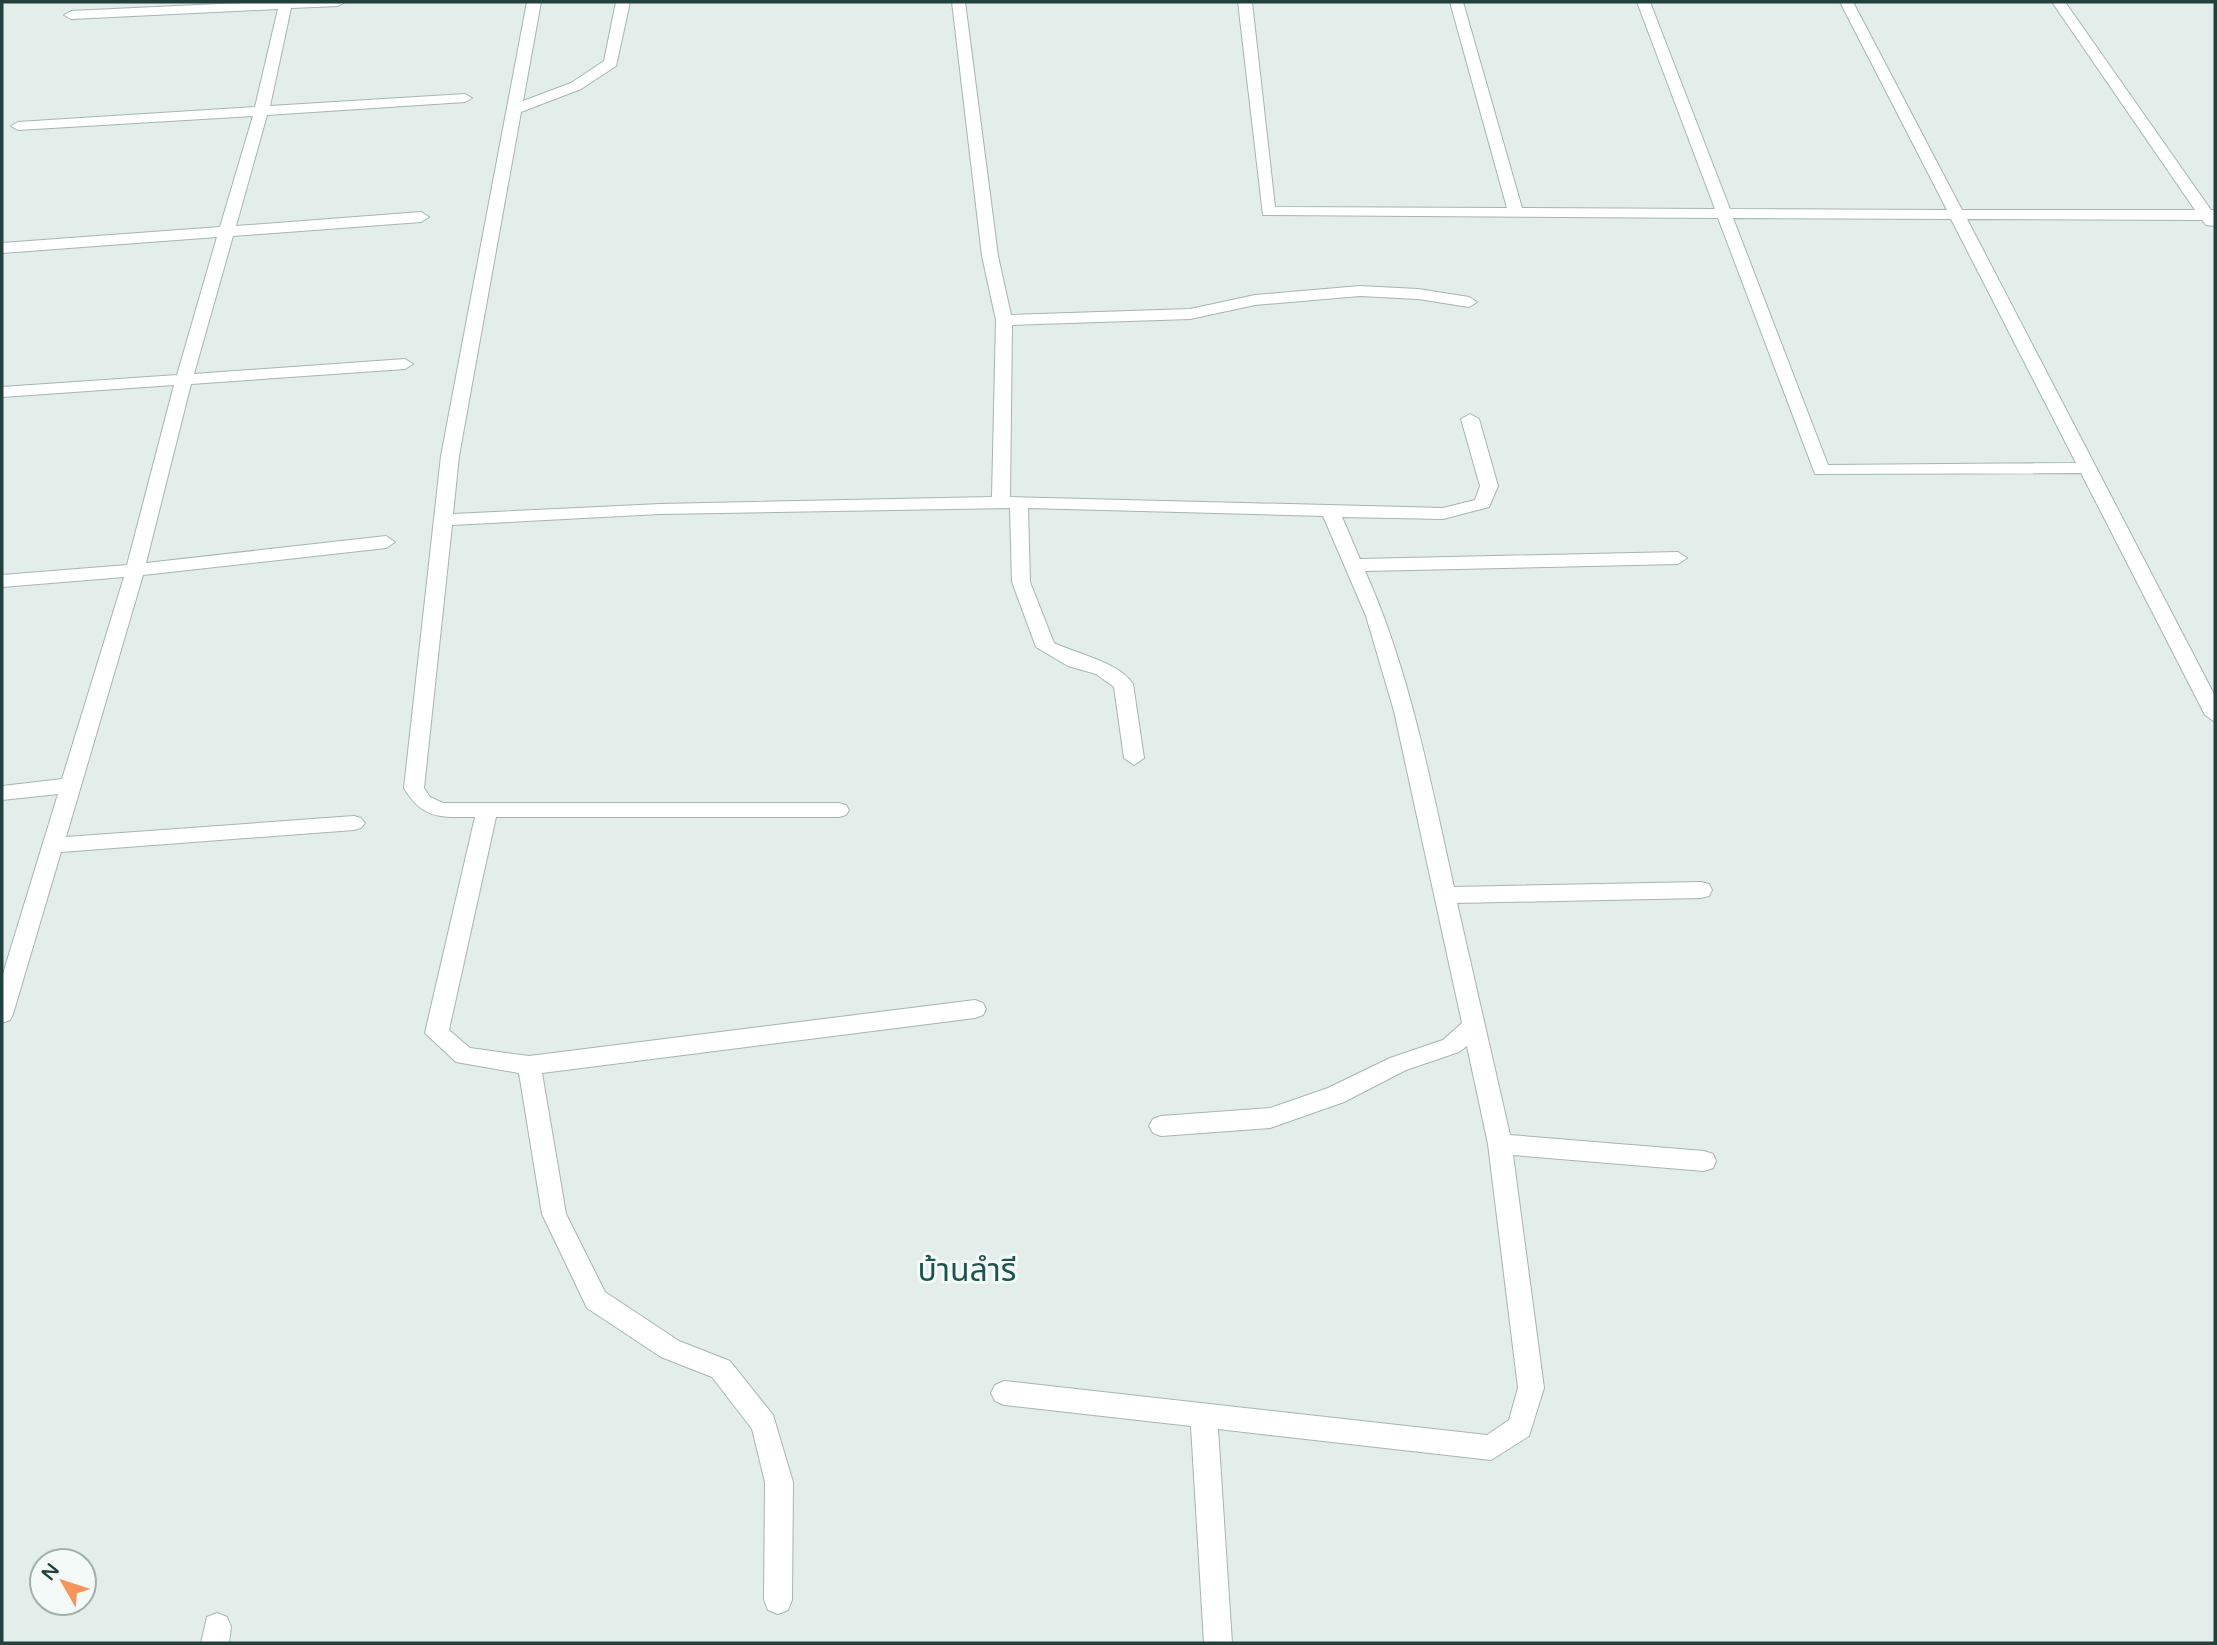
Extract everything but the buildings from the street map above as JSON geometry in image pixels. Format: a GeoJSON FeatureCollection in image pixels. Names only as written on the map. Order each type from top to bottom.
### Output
{"type":"FeatureCollection","features":[{"type":"Feature","properties":{"kind":"street"},"geometry":{"type":"LineString","coordinates":[[71,15],[338,2]]}},
{"type":"Feature","properties":{"kind":"street"},"geometry":{"type":"LineString","coordinates":[[534,2],[450,456],[414,788],[423,802],[440,810],[839,810]]}},
{"type":"Feature","properties":{"kind":"street"},"geometry":{"type":"LineString","coordinates":[[513,110],[576,86],[611,63],[623,2]]}},
{"type":"Feature","properties":{"kind":"street"},"geometry":{"type":"LineString","coordinates":[[959,2],[990,256],[1004,320],[1010,502],[1021,582],[1046,647],[1074,661],[1103,669],[1123,684],[1133,758]]}},
{"type":"Feature","properties":{"kind":"street"},"geometry":{"type":"LineString","coordinates":[[1245,2],[1268,212],[1957,214],[2212,219]]}},
{"type":"Feature","properties":{"kind":"street"},"geometry":{"type":"LineString","coordinates":[[1457,2],[1516,213]]}},
{"type":"Feature","properties":{"kind":"street"},"geometry":{"type":"LineString","coordinates":[[1644,2],[1821,470],[2089,468]]}},
{"type":"Feature","properties":{"kind":"street"},"geometry":{"type":"LineString","coordinates":[[1847,2],[2215,715]]}},
{"type":"Feature","properties":{"kind":"street"},"geometry":{"type":"LineString","coordinates":[[2059,2],[2212,219]]}},
{"type":"Feature","properties":{"kind":"street"},"geometry":{"type":"LineString","coordinates":[[2,1014],[55,845],[135,570],[184,378],[262,108],[285,3]]}},
{"type":"Feature","properties":{"kind":"street"},"geometry":{"type":"LineString","coordinates":[[18,126],[262,108],[465,98]]}},
{"type":"Feature","properties":{"kind":"street"},"geometry":{"type":"LineString","coordinates":[[2,248],[421,217]]}},
{"type":"Feature","properties":{"kind":"street"},"geometry":{"type":"LineString","coordinates":[[1004,320],[1190,314],[1255,300],[1360,291],[1418,294],[1469,302]]}},
{"type":"Feature","properties":{"kind":"street"},"geometry":{"type":"LineString","coordinates":[[2,392],[405,365]]}},
{"type":"Feature","properties":{"kind":"street"},"geometry":{"type":"LineString","coordinates":[[442,520],[660,509],[1010,502],[1443,514],[1483,503],[1489,486],[1470,419]]}},
{"type":"Feature","properties":{"kind":"street"},"geometry":{"type":"LineString","coordinates":[[1004,1393],[1491,1448],[1520,1427],[1531,1388],[1500,1144],[1404,711],[1376,616],[1330,511]]}},
{"type":"Feature","properties":{"kind":"street"},"geometry":{"type":"LineString","coordinates":[[2,581],[135,570],[386,542]]}},
{"type":"Feature","properties":{"kind":"street"},"geometry":{"type":"LineString","coordinates":[[1355,565],[1678,558]]}},
{"type":"Feature","properties":{"kind":"street"},"geometry":{"type":"LineString","coordinates":[[2,793],[72,785]]}},
{"type":"Feature","properties":{"kind":"street"},"geometry":{"type":"LineString","coordinates":[[487,811],[437,1033],[464,1056],[529,1065],[975,1009]]}},
{"type":"Feature","properties":{"kind":"street"},"geometry":{"type":"LineString","coordinates":[[55,845],[354,823]]}},
{"type":"Feature","properties":{"kind":"street"},"geometry":{"type":"LineString","coordinates":[[1446,895],[1701,890]]}},
{"type":"Feature","properties":{"kind":"street"},"geometry":{"type":"LineString","coordinates":[[1161,1126],[1270,1118],[1336,1095],[1398,1064],[1451,1045],[1474,1026]]}},
{"type":"Feature","properties":{"kind":"street"},"geometry":{"type":"LineString","coordinates":[[529,1065],[554,1214],[596,1300],[670,1349],[721,1369],[764,1424],[779,1482],[778,1600]]}},
{"type":"Feature","properties":{"kind":"street"},"geometry":{"type":"LineString","coordinates":[[1500,1144],[1704,1161]]}},
{"type":"Feature","properties":{"kind":"street"},"geometry":{"type":"LineString","coordinates":[[1204,1415],[1218,1643]]}},
{"type":"Feature","properties":{"kind":"district","name":"บ้านลำรี"},"geometry":{"type":"Point","coordinates":[967,1271]}}]}
